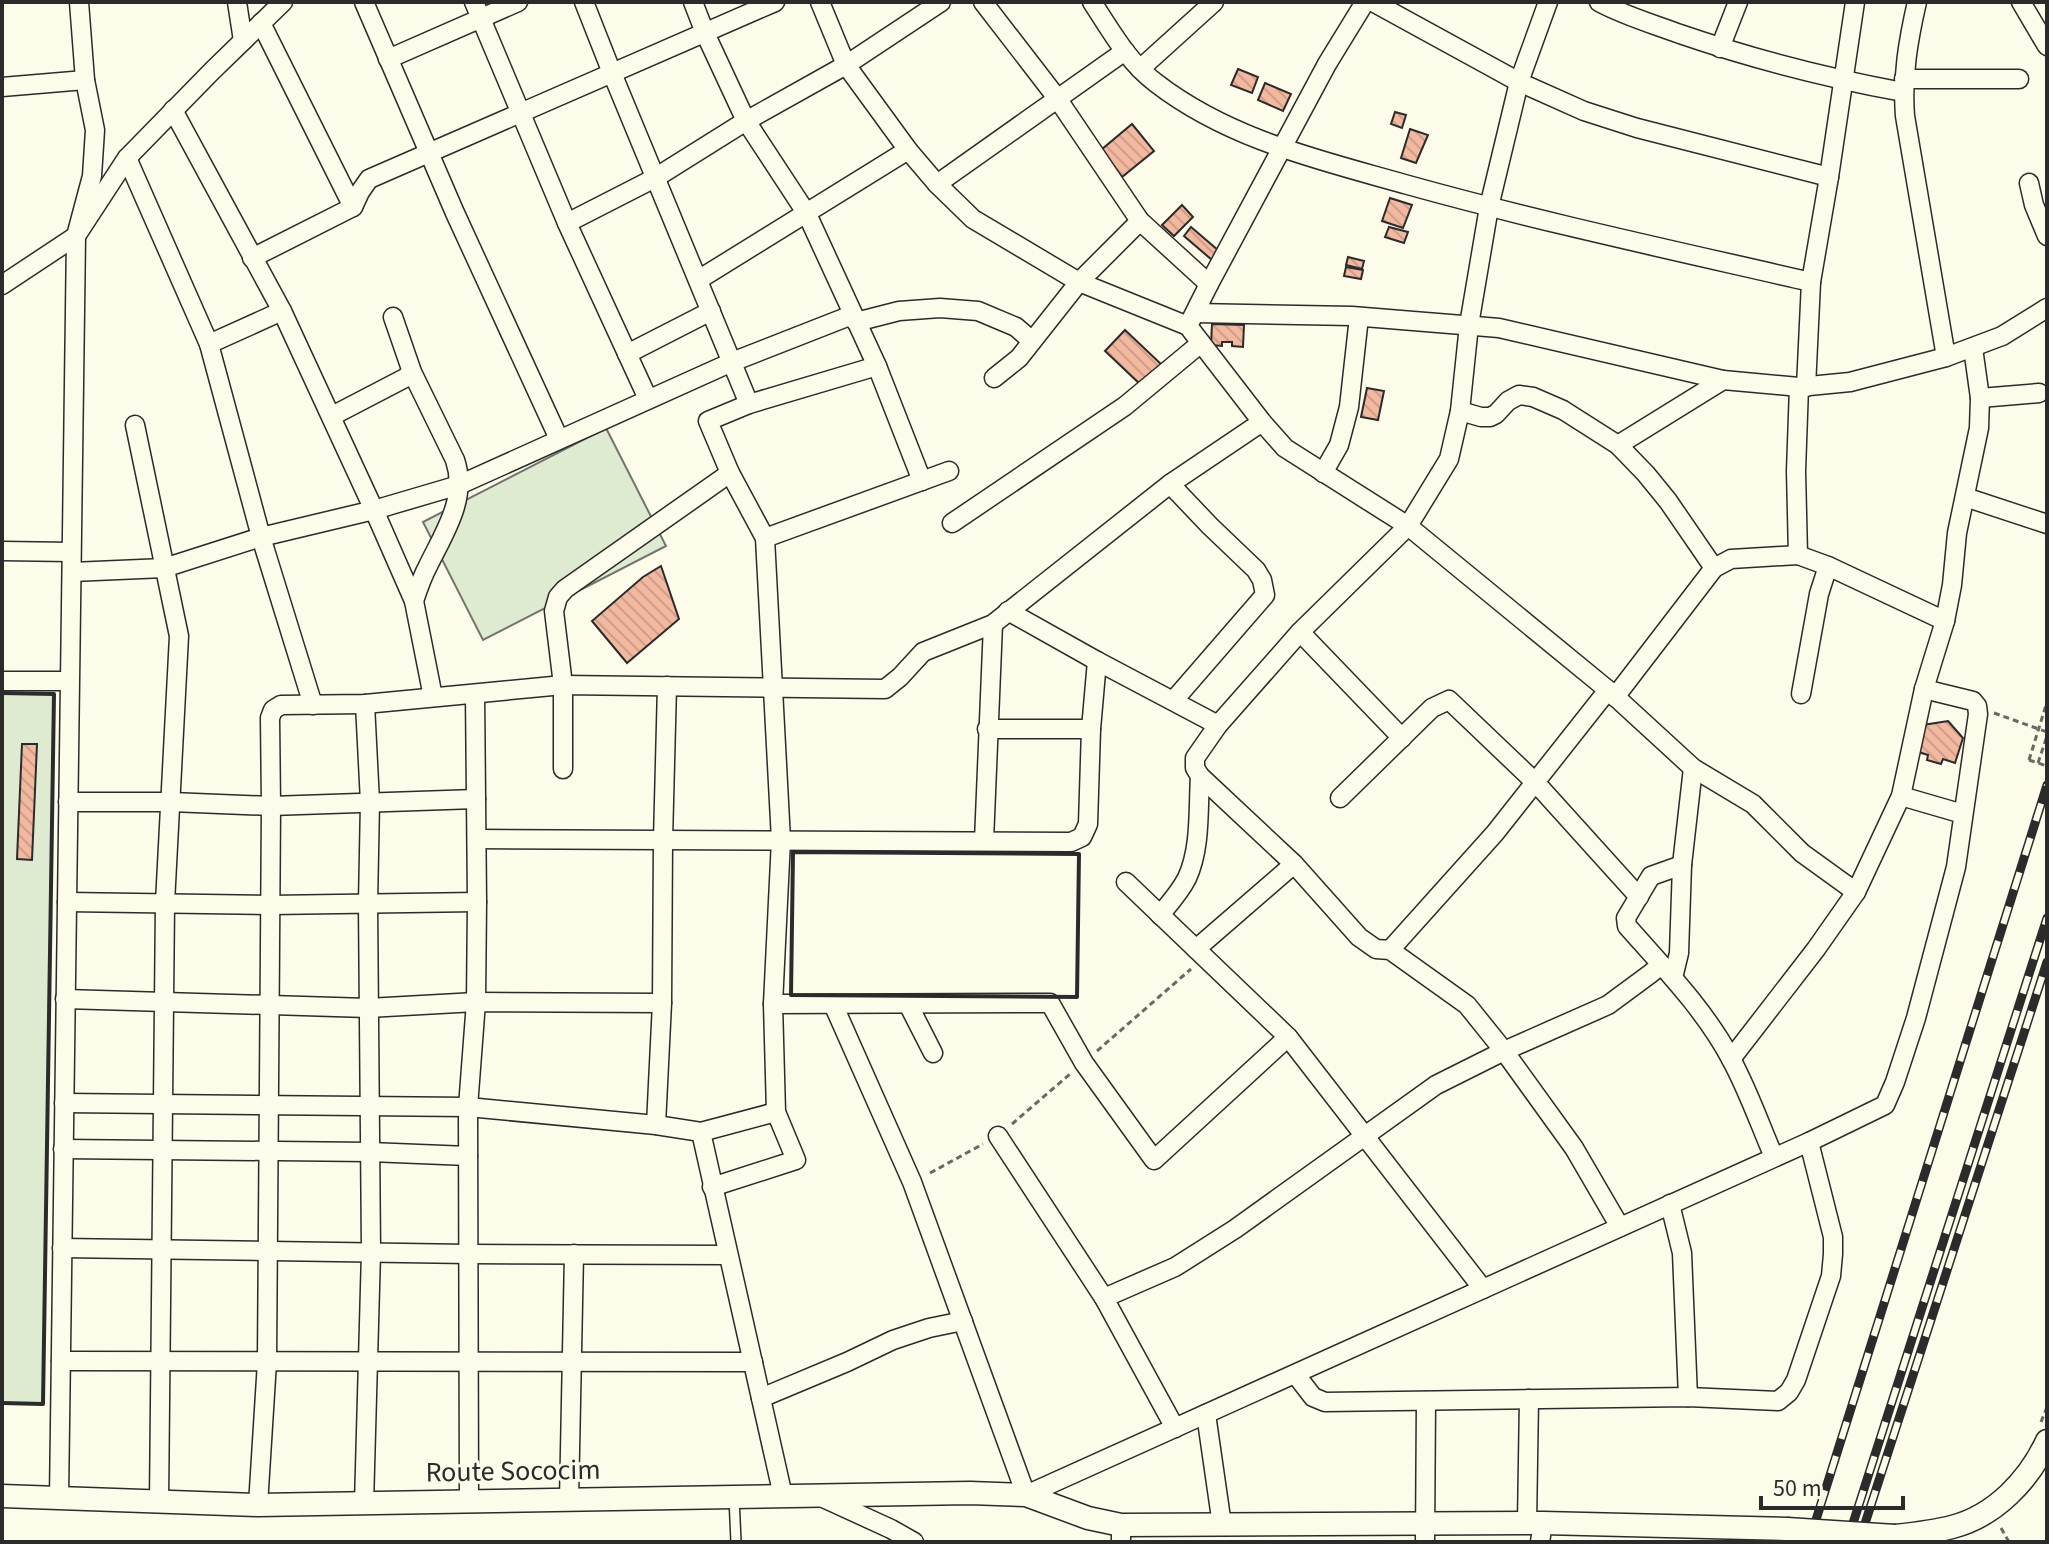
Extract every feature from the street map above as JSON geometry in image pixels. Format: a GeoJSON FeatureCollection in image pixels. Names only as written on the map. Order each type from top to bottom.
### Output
{"type":"FeatureCollection","features":[{"type":"Feature","properties":{"kind":"street"},"geometry":{"type":"LineString","coordinates":[[59,1499],[76,236],[92,176],[95,130],[85,80],[79,2]]}},
{"type":"Feature","properties":{"kind":"street"},"geometry":{"type":"LineString","coordinates":[[237,2],[243,41]]}},
{"type":"Feature","properties":{"kind":"street"},"geometry":{"type":"LineString","coordinates":[[2,285],[76,236],[127,158],[283,2]]}},
{"type":"Feature","properties":{"kind":"street"},"geometry":{"type":"LineString","coordinates":[[364,2],[559,439]]}},
{"type":"Feature","properties":{"kind":"street"},"geometry":{"type":"LineString","coordinates":[[388,59],[477,10],[518,2]]}},
{"type":"Feature","properties":{"kind":"street"},"geometry":{"type":"LineString","coordinates":[[584,2],[749,404]]}},
{"type":"Feature","properties":{"kind":"street"},"geometry":{"type":"LineString","coordinates":[[693,2],[746,121],[807,214],[877,366],[922,481]]}},
{"type":"Feature","properties":{"kind":"street"},"geometry":{"type":"LineString","coordinates":[[252,258],[353,207],[369,179],[775,2]]}},
{"type":"Feature","properties":{"kind":"street"},"geometry":{"type":"LineString","coordinates":[[820,2],[846,65],[908,150],[973,219],[1079,282],[1191,319],[1359,317],[1499,328],[1723,380],[1803,387],[1850,382],[1946,357],[2002,336],[2047,308]]}},
{"type":"Feature","properties":{"kind":"street"},"geometry":{"type":"LineString","coordinates":[[567,223],[655,178],[746,121],[846,65],[941,2]]}},
{"type":"Feature","properties":{"kind":"street"},"geometry":{"type":"LineString","coordinates":[[983,2],[1057,98],[1140,221],[1209,284]]}},
{"type":"Feature","properties":{"kind":"street"},"geometry":{"type":"LineString","coordinates":[[1092,2],[1125,51],[1157,83],[1200,113],[1283,150],[1489,207],[1811,282]]}},
{"type":"Feature","properties":{"kind":"street"},"geometry":{"type":"LineString","coordinates":[[1140,69],[1214,2]]}},
{"type":"Feature","properties":{"kind":"street"},"geometry":{"type":"LineString","coordinates":[[1365,2],[1327,64],[1191,319],[1201,343],[1285,448],[1408,526],[1611,694],[1693,768],[1753,804],[1802,853],[1856,892]]}},
{"type":"Feature","properties":{"kind":"street"},"geometry":{"type":"LineString","coordinates":[[1373,2],[1519,82],[1584,111],[1637,128],[1829,177]]}},
{"type":"Feature","properties":{"kind":"street"},"geometry":{"type":"LineString","coordinates":[[1548,2],[1519,82],[1489,207],[1469,325],[1460,411],[1449,459],[1408,526],[1300,632],[1218,725],[1195,758],[1195,768],[1294,864],[1359,937],[1376,949],[1390,950],[1467,1005],[1574,1148],[1620,1227]]}},
{"type":"Feature","properties":{"kind":"street"},"geometry":{"type":"LineString","coordinates":[[1599,2],[1720,48],[1844,81],[1903,85],[2019,79]]}},
{"type":"Feature","properties":{"kind":"street"},"geometry":{"type":"LineString","coordinates":[[1720,48],[1738,2]]}},
{"type":"Feature","properties":{"kind":"street"},"geometry":{"type":"LineString","coordinates":[[1798,555],[1796,471],[1811,282],[1855,2]]}},
{"type":"Feature","properties":{"kind":"street"},"geometry":{"type":"LineString","coordinates":[[1917,2],[1903,85],[1908,141],[1946,357]]}},
{"type":"Feature","properties":{"kind":"street"},"geometry":{"type":"LineString","coordinates":[[2021,2],[2047,46]]}},
{"type":"Feature","properties":{"kind":"street"},"geometry":{"type":"LineString","coordinates":[[477,10],[567,223],[648,399]]}},
{"type":"Feature","properties":{"kind":"street"},"geometry":{"type":"LineString","coordinates":[[261,23],[353,207]]}},
{"type":"Feature","properties":{"kind":"street"},"geometry":{"type":"LineString","coordinates":[[937,184],[1125,51]]}},
{"type":"Feature","properties":{"kind":"street"},"geometry":{"type":"LineString","coordinates":[[2,87],[85,80]]}},
{"type":"Feature","properties":{"kind":"street"},"geometry":{"type":"LineString","coordinates":[[173,110],[282,311],[374,510],[414,601],[433,697]]}},
{"type":"Feature","properties":{"kind":"street"},"geometry":{"type":"LineString","coordinates":[[698,280],[908,150]]}},
{"type":"Feature","properties":{"kind":"street"},"geometry":{"type":"LineString","coordinates":[[127,158],[209,344],[261,537],[313,705]]}},
{"type":"Feature","properties":{"kind":"street"},"geometry":{"type":"LineString","coordinates":[[2029,183],[2047,236]]}},
{"type":"Feature","properties":{"kind":"street"},"geometry":{"type":"LineString","coordinates":[[994,378],[1019,358],[1079,282],[1140,221]]}},
{"type":"Feature","properties":{"kind":"street"},"geometry":{"type":"LineString","coordinates":[[72,572],[164,568],[261,537],[374,510],[459,485],[732,362],[854,319],[940,308],[978,311],[1016,327],[1032,341]]}},
{"type":"Feature","properties":{"kind":"street"},"geometry":{"type":"LineString","coordinates":[[209,344],[282,311]]}},
{"type":"Feature","properties":{"kind":"street"},"geometry":{"type":"LineString","coordinates":[[627,354],[711,311]]}},
{"type":"Feature","properties":{"kind":"street"},"geometry":{"type":"LineString","coordinates":[[393,317],[412,372],[460,474],[453,517],[414,601]]}},
{"type":"Feature","properties":{"kind":"street"},"geometry":{"type":"LineString","coordinates":[[1323,473],[1339,445],[1349,407],[1359,317]]}},
{"type":"Feature","properties":{"kind":"street"},"geometry":{"type":"LineString","coordinates":[[952,523],[1125,406],[1201,343]]}},
{"type":"Feature","properties":{"kind":"street"},"geometry":{"type":"LineString","coordinates":[[1731,1059],[1856,892],[1901,796],[1924,689],[1945,621],[1957,533],[1979,428],[1980,398],[1973,348]]}},
{"type":"Feature","properties":{"kind":"street"},"geometry":{"type":"LineString","coordinates":[[712,1187],[796,1160],[776,1112],[773,1004],[781,840],[765,538],[730,473],[708,421],[749,404],[877,366]]}},
{"type":"Feature","properties":{"kind":"street"},"geometry":{"type":"LineString","coordinates":[[332,416],[412,372]]}},
{"type":"Feature","properties":{"kind":"street"},"geometry":{"type":"LineString","coordinates":[[1618,445],[1723,380]]}},
{"type":"Feature","properties":{"kind":"street"},"geometry":{"type":"LineString","coordinates":[[1980,398],[2039,393]]}},
{"type":"Feature","properties":{"kind":"street"},"geometry":{"type":"LineString","coordinates":[[1460,411],[1490,417],[1519,395],[1533,397],[1563,410],[1618,445],[1646,474],[1714,568]]}},
{"type":"Feature","properties":{"kind":"street"},"geometry":{"type":"LineString","coordinates":[[258,1505],[267,1362],[270,718],[273,710],[281,705],[365,704],[563,685],[885,689],[923,652],[993,624],[1170,484],[1262,422]]}},
{"type":"Feature","properties":{"kind":"street"},"geometry":{"type":"LineString","coordinates":[[135,425],[179,636],[165,903],[159,1503]]}},
{"type":"Feature","properties":{"kind":"street"},"geometry":{"type":"LineString","coordinates":[[765,538],[949,471]]}},
{"type":"Feature","properties":{"kind":"street"},"geometry":{"type":"LineString","coordinates":[[563,769],[563,685],[554,611],[558,597],[730,473]]}},
{"type":"Feature","properties":{"kind":"street"},"geometry":{"type":"LineString","coordinates":[[1170,484],[1256,570],[1265,595],[1174,700]]}},
{"type":"Feature","properties":{"kind":"street"},"geometry":{"type":"LineString","coordinates":[[1965,497],[2047,524]]}},
{"type":"Feature","properties":{"kind":"street"},"geometry":{"type":"LineString","coordinates":[[2,551],[71,552]]}},
{"type":"Feature","properties":{"kind":"street"},"geometry":{"type":"LineString","coordinates":[[1390,950],[1495,833],[1714,568],[1731,559],[1798,555],[1945,621]]}},
{"type":"Feature","properties":{"kind":"street"},"geometry":{"type":"LineString","coordinates":[[1801,694],[1819,594],[1828,566]]}},
{"type":"Feature","properties":{"kind":"street"},"geometry":{"type":"LineString","coordinates":[[1008,611],[1218,725]]}},
{"type":"Feature","properties":{"kind":"street"},"geometry":{"type":"LineString","coordinates":[[984,841],[993,624]]}},
{"type":"Feature","properties":{"kind":"street"},"geometry":{"type":"LineString","coordinates":[[1300,632],[1402,738]]}},
{"type":"Feature","properties":{"kind":"street"},"geometry":{"type":"LineString","coordinates":[[477,839],[1071,842],[1082,837],[1088,824],[1097,661]]}},
{"type":"Feature","properties":{"kind":"street"},"geometry":{"type":"LineString","coordinates":[[2,681],[69,681]]}},
{"type":"Feature","properties":{"kind":"street"},"geometry":{"type":"LineString","coordinates":[[656,1125],[662,1003],[667,686]]}},
{"type":"Feature","properties":{"kind":"street"},"geometry":{"type":"LineString","coordinates":[[833,1004],[912,1182],[1026,1495],[1885,1105],[1916,1018],[1956,867],[1978,714],[1973,701],[1924,689]]}},
{"type":"Feature","properties":{"kind":"street"},"geometry":{"type":"LineString","coordinates":[[469,1502],[468,1107],[476,1002],[475,694]]}},
{"type":"Feature","properties":{"kind":"street"},"geometry":{"type":"LineString","coordinates":[[1340,798],[1432,708],[1449,700],[1536,783],[1639,897]]}},
{"type":"Feature","properties":{"kind":"street"},"geometry":{"type":"LineString","coordinates":[[364,1504],[371,1252],[368,1008],[370,802],[365,704]]}},
{"type":"Feature","properties":{"kind":"street"},"geometry":{"type":"LineString","coordinates":[[987,729],[1091,729]]}},
{"type":"Feature","properties":{"kind":"street"},"geometry":{"type":"LineString","coordinates":[[1104,1298],[1175,1267],[1235,1229],[1436,1085],[1608,1005],[1650,974],[1667,971],[1679,953],[1682,865],[1693,768]]}},
{"type":"Feature","properties":{"kind":"street"},"geometry":{"type":"LineString","coordinates":[[1160,915],[1185,882],[1192,865],[1200,776]]}},
{"type":"Feature","properties":{"kind":"street"},"geometry":{"type":"LineString","coordinates":[[1901,796],[1963,814]]}},
{"type":"Feature","properties":{"kind":"street"},"geometry":{"type":"LineString","coordinates":[[68,802],[271,806],[476,799]]}},
{"type":"Feature","properties":{"kind":"street"},"geometry":{"type":"LineString","coordinates":[[1200,953],[1294,864]]}},
{"type":"Feature","properties":{"kind":"street"},"geometry":{"type":"LineString","coordinates":[[1682,865],[1651,876],[1625,922],[1704,1018],[1731,1059],[1774,1157]]}},
{"type":"Feature","properties":{"kind":"street"},"geometry":{"type":"LineString","coordinates":[[1126,882],[1288,1037],[1483,1289]]}},
{"type":"Feature","properties":{"kind":"street"},"geometry":{"type":"LineString","coordinates":[[67,902],[270,905],[477,902]]}},
{"type":"Feature","properties":{"kind":"street"},"geometry":{"type":"LineString","coordinates":[[65,999],[368,1008],[476,1002],[662,1003]]}},
{"type":"Feature","properties":{"kind":"street"},"geometry":{"type":"LineString","coordinates":[[773,1004],[1050,1003],[1084,1063],[1154,1160],[1288,1037]]}},
{"type":"Feature","properties":{"kind":"street"},"geometry":{"type":"LineString","coordinates":[[908,1004],[933,1053]]}},
{"type":"Feature","properties":{"kind":"street"},"geometry":{"type":"LineString","coordinates":[[64,1103],[468,1107],[701,1132],[776,1112]]}},
{"type":"Feature","properties":{"kind":"street"},"geometry":{"type":"LineString","coordinates":[[701,1132],[783,1496]]}},
{"type":"Feature","properties":{"kind":"street"},"geometry":{"type":"LineString","coordinates":[[998,1136],[1104,1298],[1175,1428]]}},
{"type":"Feature","properties":{"kind":"street"},"geometry":{"type":"LineString","coordinates":[[1296,1375],[1313,1397],[1325,1402],[1688,1397],[1778,1401],[1789,1392],[1796,1380],[1831,1276],[1833,1237],[1809,1142]]}},
{"type":"Feature","properties":{"kind":"street"},"geometry":{"type":"LineString","coordinates":[[63,1149],[468,1156]]}},
{"type":"Feature","properties":{"kind":"street"},"geometry":{"type":"LineString","coordinates":[[1670,1204],[1682,1253],[1688,1397]]}},
{"type":"Feature","properties":{"kind":"street"},"geometry":{"type":"LineString","coordinates":[[62,1248],[728,1255]]}},
{"type":"Feature","properties":{"kind":"street"},"geometry":{"type":"LineString","coordinates":[[569,1500],[574,1254]]}},
{"type":"Feature","properties":{"kind":"street"},"geometry":{"type":"LineString","coordinates":[[761,1398],[893,1340],[963,1321]]}},
{"type":"Feature","properties":{"kind":"street"},"geometry":{"type":"LineString","coordinates":[[61,1361],[753,1362]]}},
{"type":"Feature","properties":{"kind":"street"},"geometry":{"type":"LineString","coordinates":[[1529,1399],[1537,1529]]}},
{"type":"Feature","properties":{"kind":"street"},"geometry":{"type":"LineString","coordinates":[[1425,1532],[1426,1401]]}},
{"type":"Feature","properties":{"kind":"street"},"geometry":{"type":"LineString","coordinates":[[1206,1414],[1222,1525]]}},
{"type":"Feature","properties":{"kind":"street","name":"Route Sococim"},"geometry":{"type":"LineString","coordinates":[[2,1496],[258,1505],[970,1493],[1026,1495],[1121,1534],[1222,1525],[1425,1532],[1787,1529],[1895,1536],[1955,1527],[2003,1500],[2028,1475],[2040,1456],[2043,1434]]}},
{"type":"Feature","properties":{"kind":"street"},"geometry":{"type":"LineString","coordinates":[[816,1495],[914,1542]]}},
{"type":"Feature","properties":{"kind":"lane"},"geometry":{"type":"LineString","coordinates":[[734,1497],[736,1542]]}},
{"type":"Feature","properties":{"kind":"path"},"geometry":{"type":"LineString","coordinates":[[2047,702],[2029,760],[2047,766]]}},
{"type":"Feature","properties":{"kind":"path"},"geometry":{"type":"LineString","coordinates":[[1977,706],[2047,734],[2038,763]]}},
{"type":"Feature","properties":{"kind":"path"},"geometry":{"type":"LineString","coordinates":[[912,1182],[998,1136],[1084,1063],[1200,953]]}},
{"type":"Feature","properties":{"kind":"path"},"geometry":{"type":"LineString","coordinates":[[2043,1434],[2047,1407]]}},
{"type":"Feature","properties":{"kind":"green space"},"geometry":{"type":"Polygon","coordinates":[[[606,428],[666,546],[483,640],[423,522],[606,428]]]}},
{"type":"Feature","properties":{"kind":"green space"},"geometry":{"type":"Polygon","coordinates":[[[2,693],[54,694],[43,1404],[2,1403],[2,693]]]}},
{"type":"Feature","properties":{"kind":"building"},"geometry":{"type":"Polygon","coordinates":[[[1238,69],[1258,77],[1252,93],[1231,85],[1238,69]]]}},
{"type":"Feature","properties":{"kind":"building"},"geometry":{"type":"Polygon","coordinates":[[[1265,83],[1291,94],[1283,111],[1258,100],[1265,83]]]}},
{"type":"Feature","properties":{"kind":"building"},"geometry":{"type":"Polygon","coordinates":[[[1395,112],[1406,115],[1402,128],[1391,124],[1395,112]]]}},
{"type":"Feature","properties":{"kind":"building"},"geometry":{"type":"Polygon","coordinates":[[[1132,124],[1154,151],[1122,177],[1101,150],[1132,124]]]}},
{"type":"Feature","properties":{"kind":"building"},"geometry":{"type":"Polygon","coordinates":[[[1410,129],[1428,135],[1416,163],[1401,158],[1410,129]]]}},
{"type":"Feature","properties":{"kind":"building"},"geometry":{"type":"Polygon","coordinates":[[[1390,198],[1412,205],[1403,228],[1382,221],[1390,198]]]}},
{"type":"Feature","properties":{"kind":"building"},"geometry":{"type":"Polygon","coordinates":[[[1182,205],[1193,217],[1174,236],[1162,225],[1182,205]]]}},
{"type":"Feature","properties":{"kind":"building"},"geometry":{"type":"Polygon","coordinates":[[[1191,227],[1219,251],[1212,260],[1184,236],[1191,227]]]}},
{"type":"Feature","properties":{"kind":"building"},"geometry":{"type":"Polygon","coordinates":[[[1389,227],[1408,232],[1404,243],[1385,237],[1389,227]]]}},
{"type":"Feature","properties":{"kind":"building"},"geometry":{"type":"Polygon","coordinates":[[[1348,257],[1364,261],[1362,269],[1346,265],[1348,257]]]}},
{"type":"Feature","properties":{"kind":"building"},"geometry":{"type":"Polygon","coordinates":[[[1346,267],[1363,270],[1361,279],[1344,276],[1346,267]]]}},
{"type":"Feature","properties":{"kind":"building"},"geometry":{"type":"Polygon","coordinates":[[[1212,324],[1244,325],[1243,347],[1232,346],[1232,342],[1222,342],[1222,346],[1211,345],[1212,324]]]}},
{"type":"Feature","properties":{"kind":"building"},"geometry":{"type":"Polygon","coordinates":[[[1125,330],[1162,365],[1142,386],[1105,351],[1125,330]]]}},
{"type":"Feature","properties":{"kind":"building"},"geometry":{"type":"Polygon","coordinates":[[[1367,388],[1384,391],[1378,420],[1361,417],[1367,388]]]}},
{"type":"Feature","properties":{"kind":"building"},"geometry":{"type":"Polygon","coordinates":[[[661,566],[679,619],[627,663],[592,621],[643,577],[661,566]]]}},
{"type":"Feature","properties":{"kind":"building"},"geometry":{"type":"Polygon","coordinates":[[[1948,721],[1963,738],[1955,763],[1943,759],[1941,764],[1927,760],[1928,755],[1915,751],[1923,725],[1948,721]]]}},
{"type":"Feature","properties":{"kind":"building"},"geometry":{"type":"Polygon","coordinates":[[[22,744],[37,744],[32,860],[17,859],[22,744]]]}},
{"type":"Feature","properties":{"kind":"railway"},"geometry":{"type":"LineString","coordinates":[[1809,1542],[2047,785]]}},
{"type":"Feature","properties":{"kind":"railway"},"geometry":{"type":"LineString","coordinates":[[1847,1542],[2047,918]]}},
{"type":"Feature","properties":{"kind":"railway"},"geometry":{"type":"LineString","coordinates":[[1859,1542],[2047,962]]}},
{"type":"Feature","properties":{"kind":"wall"},"geometry":{"type":"LineString","coordinates":[[2,693],[54,694],[43,1404],[2,1403]]}},
{"type":"Feature","properties":{"kind":"wall"},"geometry":{"type":"LineString","coordinates":[[793,852],[1079,854],[1077,997],[791,995],[793,852]]}}]}
